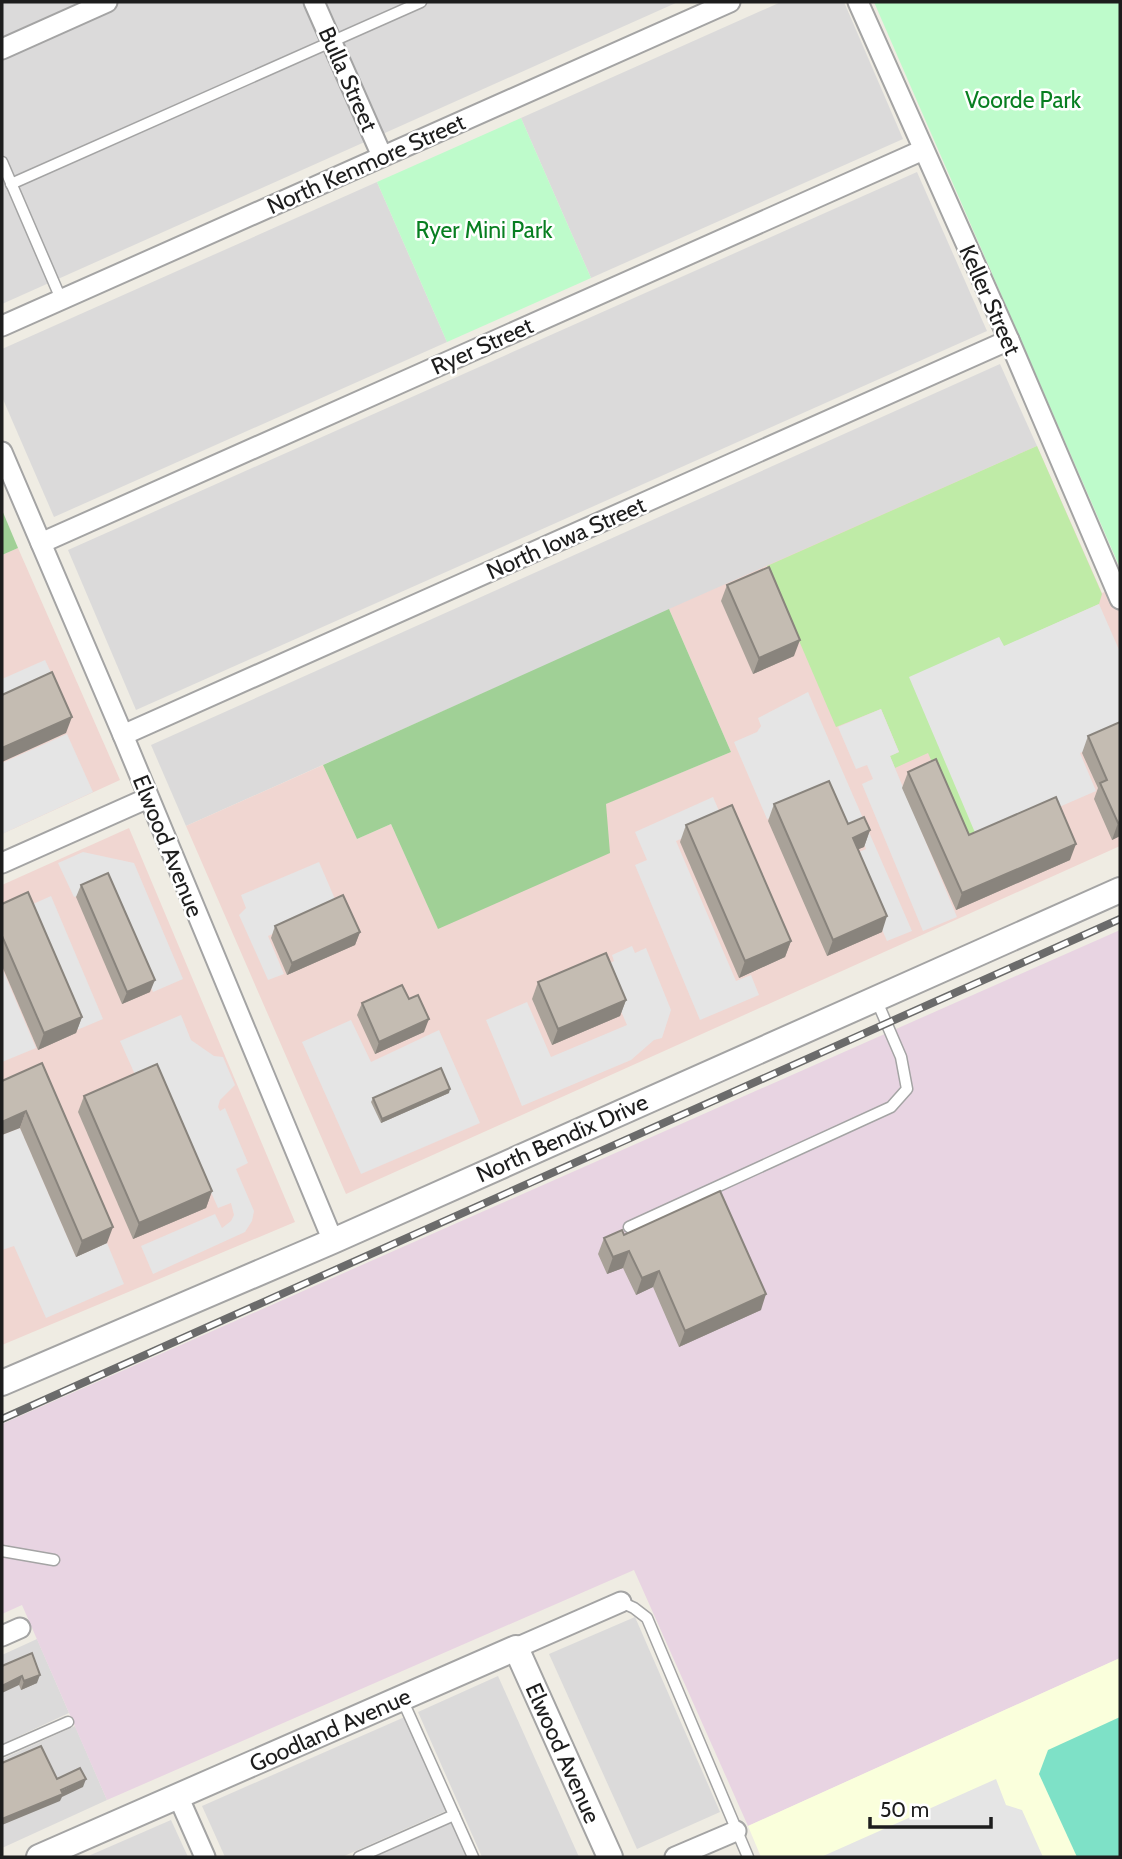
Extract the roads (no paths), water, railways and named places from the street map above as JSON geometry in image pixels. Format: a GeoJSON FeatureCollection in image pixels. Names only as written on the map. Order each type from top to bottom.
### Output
{"type":"FeatureCollection","features":[{"type":"Feature","properties":{"kind":"street"},"geometry":{"type":"LineString","coordinates":[[2,49],[107,2]]}},
{"type":"Feature","properties":{"kind":"street","name":"Bulla Street"},"geometry":{"type":"LineString","coordinates":[[314,2],[383,156]]}},
{"type":"Feature","properties":{"kind":"street","name":"North Kenmore Street"},"geometry":{"type":"LineString","coordinates":[[2,326],[730,2]]}},
{"type":"Feature","properties":{"kind":"street","name":"Keller Street"},"geometry":{"type":"LineString","coordinates":[[858,2],[1009,340],[1120,599]]}},
{"type":"Feature","properties":{"kind":"street","name":"Ryer Street"},"geometry":{"type":"LineString","coordinates":[[41,543],[923,150]]}},
{"type":"Feature","properties":{"kind":"street","name":"North Iowa Street"},"geometry":{"type":"LineString","coordinates":[[123,735],[1009,340]]}},
{"type":"Feature","properties":{"kind":"street","name":"Elwood Avenue"},"geometry":{"type":"LineString","coordinates":[[2,452],[333,1241]]}},
{"type":"Feature","properties":{"kind":"street"},"geometry":{"type":"LineString","coordinates":[[2,863],[148,798]]}},
{"type":"Feature","properties":{"kind":"street","name":"North Bendix Drive"},"geometry":{"type":"LineString","coordinates":[[2,1383],[333,1241],[1120,890]]}},
{"type":"Feature","properties":{"kind":"street","name":"Goodland Avenue"},"geometry":{"type":"LineString","coordinates":[[40,1857],[621,1602]]}},
{"type":"Feature","properties":{"kind":"street","name":"Elwood Avenue"},"geometry":{"type":"LineString","coordinates":[[516,1648],[610,1857]]}},
{"type":"Feature","properties":{"kind":"street"},"geometry":{"type":"LineString","coordinates":[[178,1796],[205,1857]]}},
{"type":"Feature","properties":{"kind":"street"},"geometry":{"type":"LineString","coordinates":[[675,1857],[736,1831]]}},
{"type":"Feature","properties":{"kind":"lane"},"geometry":{"type":"LineString","coordinates":[[11,184],[421,2]]}},
{"type":"Feature","properties":{"kind":"lane"},"geometry":{"type":"LineString","coordinates":[[2,162],[61,299]]}},
{"type":"Feature","properties":{"kind":"lane"},"geometry":{"type":"LineString","coordinates":[[629,1227],[891,1107],[907,1089],[901,1056],[876,999]]}},
{"type":"Feature","properties":{"kind":"lane"},"geometry":{"type":"LineString","coordinates":[[2,1551],[54,1560]]}},
{"type":"Feature","properties":{"kind":"lane"},"geometry":{"type":"LineString","coordinates":[[621,1602],[647,1618],[748,1857]]}},
{"type":"Feature","properties":{"kind":"lane"},"geometry":{"type":"LineString","coordinates":[[402,1698],[473,1857]]}},
{"type":"Feature","properties":{"kind":"lane"},"geometry":{"type":"LineString","coordinates":[[2,1751],[68,1722]]}},
{"type":"Feature","properties":{"kind":"lane"},"geometry":{"type":"LineString","coordinates":[[359,1857],[454,1815]]}},
{"type":"Feature","properties":{"kind":"railway"},"geometry":{"type":"LineString","coordinates":[[2,1419],[1120,919]]}},
{"type":"Feature","properties":{"kind":"park label","name":"Voorde Park"},"geometry":{"type":"Point","coordinates":[1023,100]}},
{"type":"Feature","properties":{"kind":"park label","name":"Ryer Mini Park"},"geometry":{"type":"Point","coordinates":[484,230]}}]}
